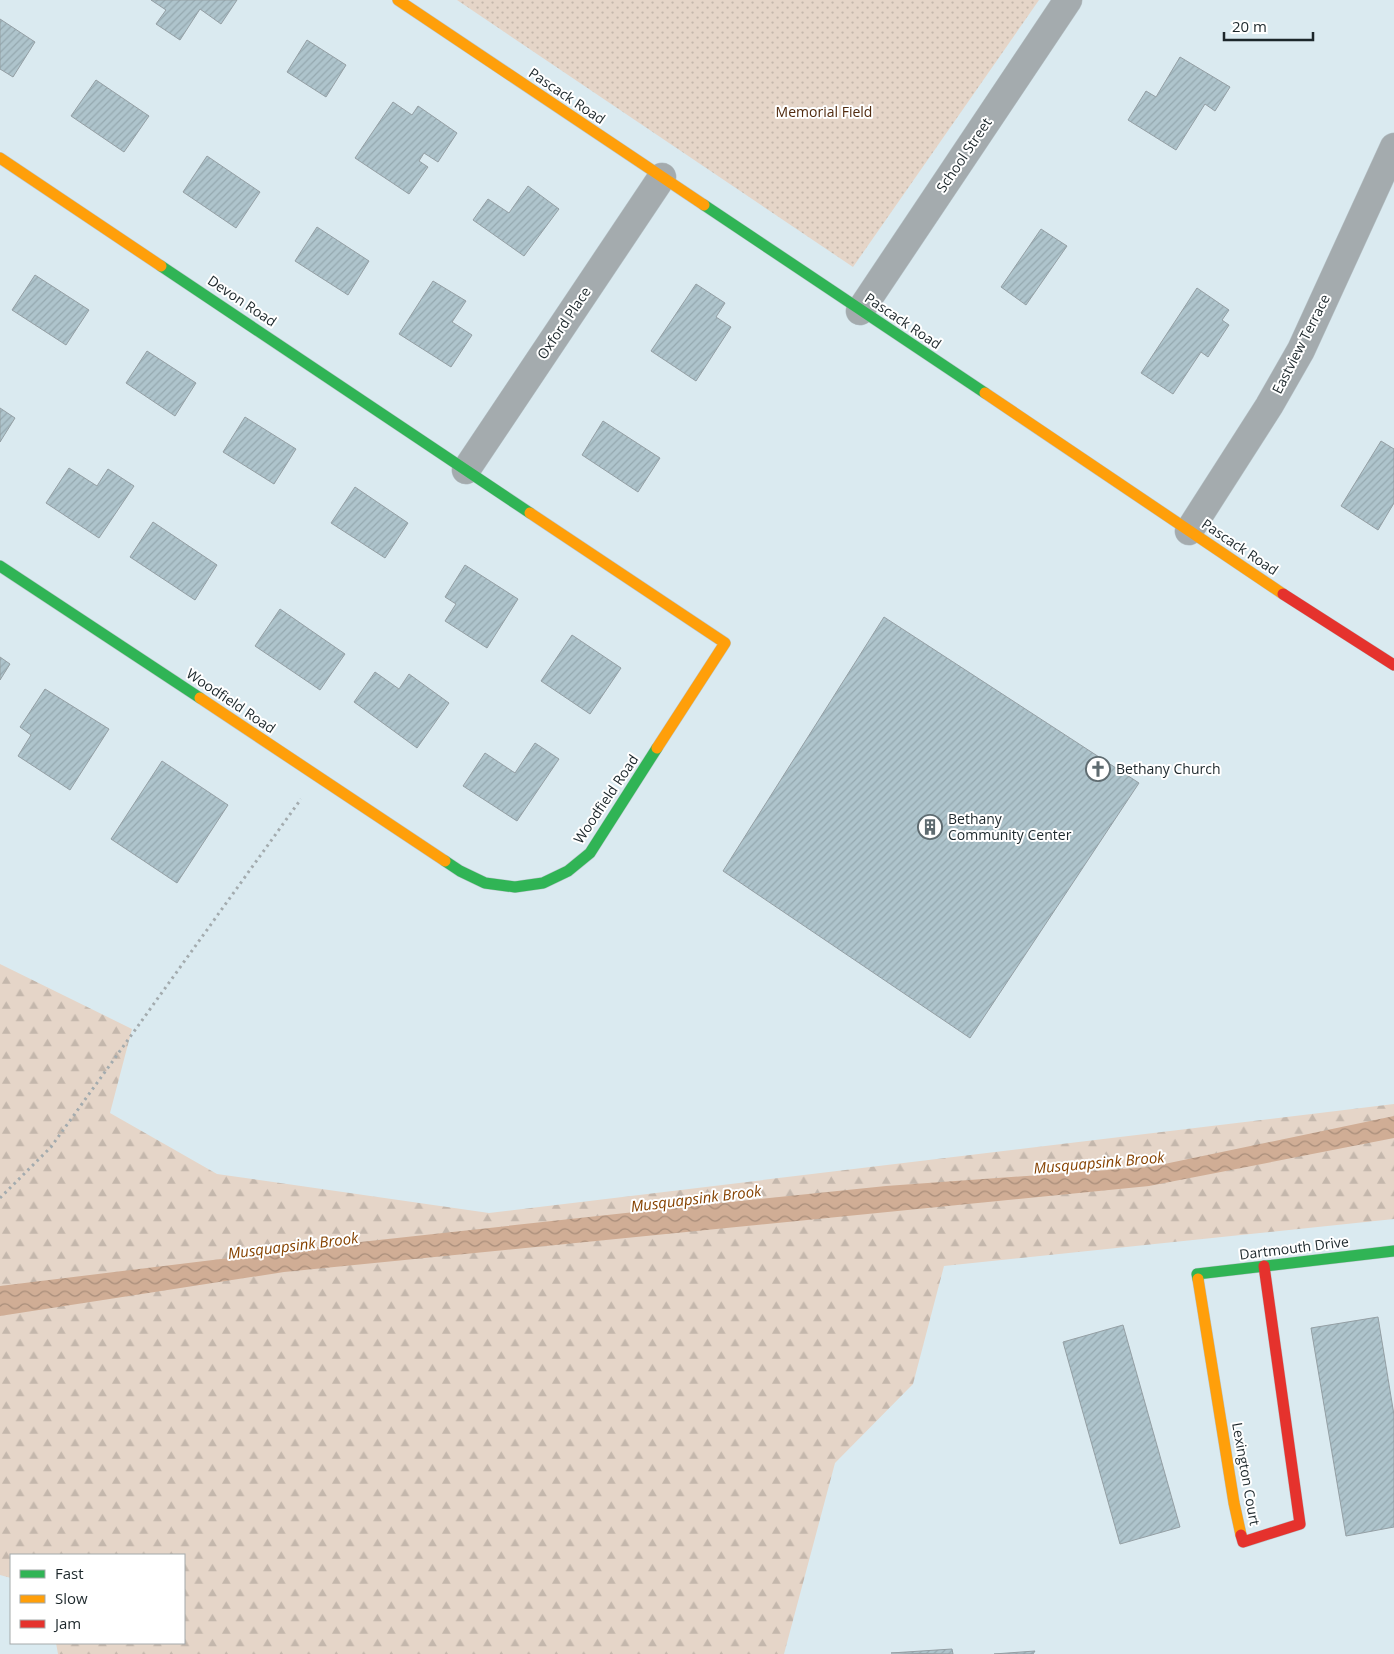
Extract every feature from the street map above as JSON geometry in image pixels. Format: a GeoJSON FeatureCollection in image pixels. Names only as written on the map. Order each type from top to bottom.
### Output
{"type":"FeatureCollection","features":[{"type":"Feature","properties":{"kind":"street","name":"Pascack Road"},"geometry":{"type":"LineString","coordinates":[[398,0],[1189,531],[1339,631],[1394,665]]}},
{"type":"Feature","properties":{"kind":"street","name":"School Street"},"geometry":{"type":"LineString","coordinates":[[860,310],[1068,0]]}},
{"type":"Feature","properties":{"kind":"street","name":"Eastview Terrace"},"geometry":{"type":"LineString","coordinates":[[1189,531],[1269,406],[1302,350],[1394,147]]}},
{"type":"Feature","properties":{"kind":"street","name":"Devon Road"},"geometry":{"type":"LineString","coordinates":[[0,158],[466,470]]}},
{"type":"Feature","properties":{"kind":"street","name":"Oxford Place"},"geometry":{"type":"LineString","coordinates":[[466,470],[662,177]]}},
{"type":"Feature","properties":{"kind":"street","name":"Woodfield Road"},"geometry":{"type":"LineString","coordinates":[[0,566],[460,871],[486,883],[515,887],[543,883],[568,871],[590,853],[725,643],[466,470]]}},
{"type":"Feature","properties":{"kind":"street","name":"Dartmouth Drive"},"geometry":{"type":"LineString","coordinates":[[1197,1274],[1394,1251]]}},
{"type":"Feature","properties":{"kind":"street","name":"Lexington Court"},"geometry":{"type":"LineString","coordinates":[[1197,1274],[1234,1503],[1243,1542],[1300,1524],[1264,1266]]}},
{"type":"Feature","properties":{"kind":"path"},"geometry":{"type":"LineString","coordinates":[[0,1198],[51,1147],[317,776]]}},
{"type":"Feature","properties":{"kind":"green space","name":"Memorial Field"},"geometry":{"type":"Polygon","coordinates":[[[457,0],[1039,0],[853,267],[457,0]]]}},
{"type":"Feature","properties":{"kind":"green space"},"geometry":{"type":"Polygon","coordinates":[[[0,964],[132,1029],[110,1113],[217,1174],[489,1213],[1394,1104],[1394,1219],[944,1266],[913,1384],[835,1463],[784,1654],[58,1654],[56,1644],[185,1644],[185,1554],[10,1554],[10,1578],[0,1575],[0,964]]]}},
{"type":"Feature","properties":{"kind":"water"},"geometry":{"type":"Polygon","coordinates":[[[1394,1116],[1394,1138],[1149,1186],[284,1272],[0,1316],[0,1286],[351,1243],[644,1211],[886,1186],[1150,1167],[1394,1116]]]}},
{"type":"Feature","properties":{"kind":"building"},"geometry":{"type":"Polygon","coordinates":[[[151,0],[237,0],[221,24],[200,9],[180,40],[156,24],[166,10],[151,0]]]}},
{"type":"Feature","properties":{"kind":"building"},"geometry":{"type":"Polygon","coordinates":[[[0,19],[35,42],[13,77],[0,69],[0,19]]]}},
{"type":"Feature","properties":{"kind":"building"},"geometry":{"type":"Polygon","coordinates":[[[307,40],[346,65],[326,97],[287,72],[307,40]]]}},
{"type":"Feature","properties":{"kind":"building"},"geometry":{"type":"Polygon","coordinates":[[[1180,57],[1230,87],[1215,111],[1205,104],[1176,150],[1128,120],[1146,91],[1156,97],[1180,57]]]}},
{"type":"Feature","properties":{"kind":"building"},"geometry":{"type":"Polygon","coordinates":[[[96,80],[149,116],[124,152],[71,116],[96,80]]]}},
{"type":"Feature","properties":{"kind":"building"},"geometry":{"type":"Polygon","coordinates":[[[393,102],[412,115],[418,106],[457,133],[438,162],[424,153],[419,161],[428,167],[409,194],[355,158],[393,102]]]}},
{"type":"Feature","properties":{"kind":"building"},"geometry":{"type":"Polygon","coordinates":[[[207,156],[260,192],[236,228],[183,192],[207,156]]]}},
{"type":"Feature","properties":{"kind":"building"},"geometry":{"type":"Polygon","coordinates":[[[528,186],[559,209],[524,256],[473,220],[488,199],[509,213],[528,186]]]}},
{"type":"Feature","properties":{"kind":"building"},"geometry":{"type":"Polygon","coordinates":[[[317,227],[369,261],[348,295],[295,261],[317,227]]]}},
{"type":"Feature","properties":{"kind":"building"},"geometry":{"type":"Polygon","coordinates":[[[1041,229],[1067,246],[1026,305],[1001,287],[1041,229]]]}},
{"type":"Feature","properties":{"kind":"building"},"geometry":{"type":"Polygon","coordinates":[[[35,275],[89,310],[66,345],[12,310],[35,275]]]}},
{"type":"Feature","properties":{"kind":"building"},"geometry":{"type":"Polygon","coordinates":[[[433,281],[466,301],[452,322],[472,335],[451,367],[399,334],[433,281]]]}},
{"type":"Feature","properties":{"kind":"building"},"geometry":{"type":"Polygon","coordinates":[[[696,284],[725,303],[716,317],[731,327],[696,381],[651,351],[696,284]]]}},
{"type":"Feature","properties":{"kind":"building"},"geometry":{"type":"Polygon","coordinates":[[[1197,288],[1229,310],[1222,320],[1229,325],[1208,357],[1201,352],[1173,394],[1141,373],[1197,288]]]}},
{"type":"Feature","properties":{"kind":"building"},"geometry":{"type":"Polygon","coordinates":[[[147,351],[196,383],[175,416],[126,383],[147,351]]]}},
{"type":"Feature","properties":{"kind":"building"},"geometry":{"type":"Polygon","coordinates":[[[0,408],[15,418],[0,442],[0,408]]]}},
{"type":"Feature","properties":{"kind":"building"},"geometry":{"type":"Polygon","coordinates":[[[245,417],[296,449],[274,484],[223,452],[245,417]]]}},
{"type":"Feature","properties":{"kind":"building"},"geometry":{"type":"Polygon","coordinates":[[[603,421],[660,458],[638,492],[582,455],[603,421]]]}},
{"type":"Feature","properties":{"kind":"building"},"geometry":{"type":"Polygon","coordinates":[[[1381,441],[1394,449],[1394,503],[1378,530],[1341,506],[1381,441]]]}},
{"type":"Feature","properties":{"kind":"building"},"geometry":{"type":"Polygon","coordinates":[[[69,468],[97,486],[108,469],[134,486],[99,538],[46,503],[69,468]]]}},
{"type":"Feature","properties":{"kind":"building"},"geometry":{"type":"Polygon","coordinates":[[[355,487],[408,523],[385,558],[331,523],[355,487]]]}},
{"type":"Feature","properties":{"kind":"building"},"geometry":{"type":"Polygon","coordinates":[[[153,522],[217,565],[195,600],[130,557],[153,522]]]}},
{"type":"Feature","properties":{"kind":"building"},"geometry":{"type":"Polygon","coordinates":[[[465,565],[518,599],[487,648],[445,621],[456,604],[445,597],[465,565]]]}},
{"type":"Feature","properties":{"kind":"building"},"geometry":{"type":"Polygon","coordinates":[[[280,609],[345,654],[320,690],[255,646],[280,609]]]}},
{"type":"Feature","properties":{"kind":"building","name":"Bethany Community Center"},"geometry":{"type":"Polygon","coordinates":[[[884,617],[1139,783],[970,1038],[723,871],[884,617]]]}},
{"type":"Feature","properties":{"kind":"building"},"geometry":{"type":"Polygon","coordinates":[[[572,635],[621,668],[590,714],[541,681],[572,635]]]}},
{"type":"Feature","properties":{"kind":"building"},"geometry":{"type":"Polygon","coordinates":[[[0,657],[10,664],[0,680],[0,657]]]}},
{"type":"Feature","properties":{"kind":"building"},"geometry":{"type":"Polygon","coordinates":[[[375,672],[399,689],[409,674],[449,703],[417,748],[354,702],[375,672]]]}},
{"type":"Feature","properties":{"kind":"building"},"geometry":{"type":"Polygon","coordinates":[[[45,689],[109,729],[70,790],[18,756],[31,735],[20,727],[45,689]]]}},
{"type":"Feature","properties":{"kind":"building"},"geometry":{"type":"Polygon","coordinates":[[[535,743],[559,759],[517,821],[463,786],[485,753],[515,773],[535,743]]]}},
{"type":"Feature","properties":{"kind":"building"},"geometry":{"type":"Polygon","coordinates":[[[162,761],[228,805],[177,883],[111,839],[162,761]]]}},
{"type":"Feature","properties":{"kind":"building"},"geometry":{"type":"Polygon","coordinates":[[[1378,1317],[1394,1415],[1394,1527],[1346,1536],[1311,1328],[1378,1317]]]}},
{"type":"Feature","properties":{"kind":"building"},"geometry":{"type":"Polygon","coordinates":[[[1123,1325],[1180,1527],[1120,1544],[1063,1342],[1123,1325]]]}},
{"type":"Feature","properties":{"kind":"building"},"geometry":{"type":"Polygon","coordinates":[[[952,1649],[953,1654],[891,1653],[952,1649]]]}},
{"type":"Feature","properties":{"kind":"building"},"geometry":{"type":"Polygon","coordinates":[[[1035,1651],[1033,1654],[994,1654],[1035,1651]]]}},
{"type":"Feature","properties":{"kind":"traffic: fast"},"geometry":{"type":"LineString","coordinates":[[704,205],[985,393]]}},
{"type":"Feature","properties":{"kind":"traffic: fast"},"geometry":{"type":"LineString","coordinates":[[161,266],[530,513]]}},
{"type":"Feature","properties":{"kind":"traffic: fast"},"geometry":{"type":"LineString","coordinates":[[0,566],[200,698]]}},
{"type":"Feature","properties":{"kind":"traffic: fast"},"geometry":{"type":"LineString","coordinates":[[445,861],[460,871],[485,883],[515,887],[543,883],[568,871],[590,853],[657,748]]}},
{"type":"Feature","properties":{"kind":"traffic: fast"},"geometry":{"type":"LineString","coordinates":[[1198,1279],[1197,1274],[1394,1251]]}},
{"type":"Feature","properties":{"kind":"traffic: slow"},"geometry":{"type":"LineString","coordinates":[[398,0],[704,205]]}},
{"type":"Feature","properties":{"kind":"traffic: slow"},"geometry":{"type":"LineString","coordinates":[[0,158],[161,266]]}},
{"type":"Feature","properties":{"kind":"traffic: slow"},"geometry":{"type":"LineString","coordinates":[[985,393],[1283,594]]}},
{"type":"Feature","properties":{"kind":"traffic: slow"},"geometry":{"type":"LineString","coordinates":[[530,513],[725,643],[657,748]]}},
{"type":"Feature","properties":{"kind":"traffic: slow"},"geometry":{"type":"LineString","coordinates":[[200,698],[445,861]]}},
{"type":"Feature","properties":{"kind":"traffic: slow"},"geometry":{"type":"LineString","coordinates":[[1198,1279],[1234,1503],[1241,1535]]}},
{"type":"Feature","properties":{"kind":"traffic: jam"},"geometry":{"type":"LineString","coordinates":[[1283,594],[1394,665]]}},
{"type":"Feature","properties":{"kind":"traffic: jam"},"geometry":{"type":"LineString","coordinates":[[1241,1535],[1243,1542],[1300,1524],[1264,1266]]}},
{"type":"Feature","properties":{"kind":"place","name":"Bethany Church"},"geometry":{"type":"Point","coordinates":[1098,769]}},
{"type":"Feature","properties":{"kind":"place","name":"Bethany Community Center"},"geometry":{"type":"Point","coordinates":[930,827]}},
{"type":"Feature","properties":{"kind":"water label","name":"Musquapsink Brook"},"geometry":{"type":"Point","coordinates":[1099,1163]}},
{"type":"Feature","properties":{"kind":"water label","name":"Musquapsink Brook"},"geometry":{"type":"Point","coordinates":[696,1199]}},
{"type":"Feature","properties":{"kind":"water label","name":"Musquapsink Brook"},"geometry":{"type":"Point","coordinates":[293,1246]}}]}
